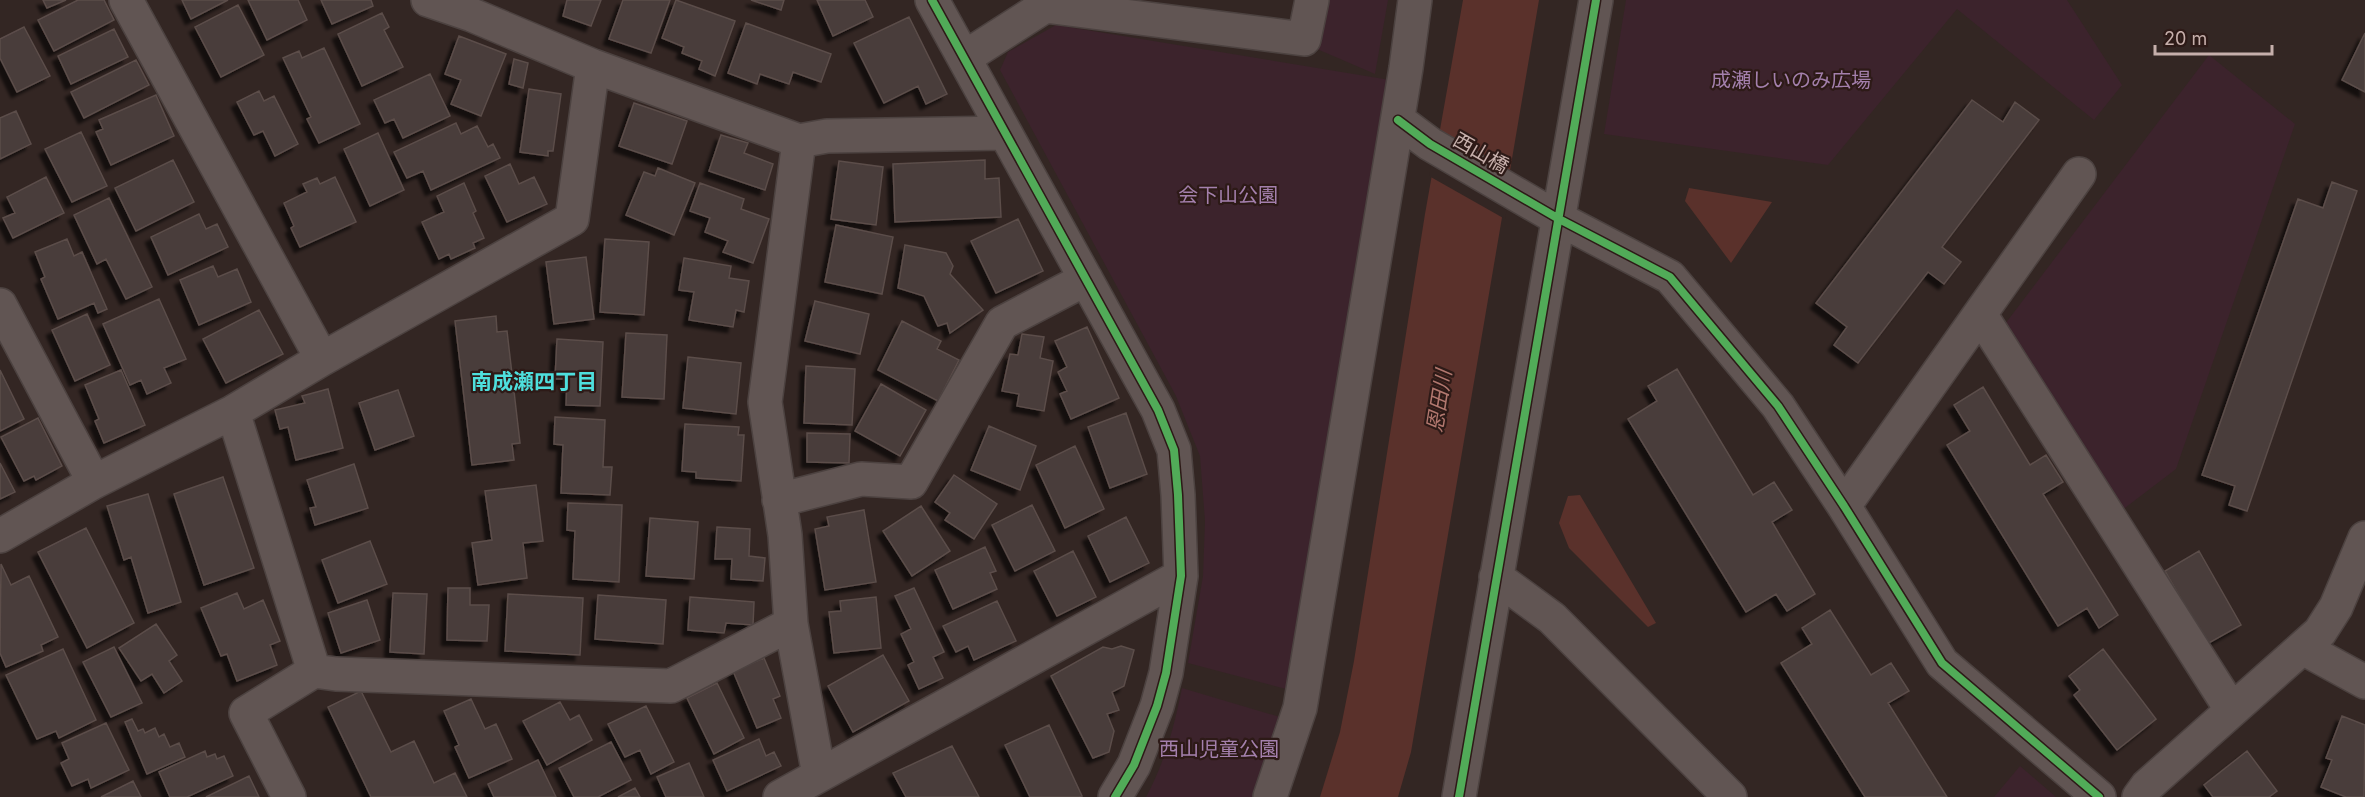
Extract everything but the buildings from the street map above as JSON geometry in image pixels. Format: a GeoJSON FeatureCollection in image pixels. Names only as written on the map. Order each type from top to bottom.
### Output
{"type":"FeatureCollection","features":[{"type":"Feature","properties":{"kind":"street"},"geometry":{"type":"LineString","coordinates":[[126,0],[322,359]]}},
{"type":"Feature","properties":{"kind":"street"},"geometry":{"type":"LineString","coordinates":[[428,0],[472,15],[593,66],[799,141],[827,136],[1005,133]]}},
{"type":"Feature","properties":{"kind":"street"},"geometry":{"type":"LineString","coordinates":[[932,0],[1158,410],[1174,450],[1178,495],[1180,576],[1166,673],[1157,706],[1134,765],[1115,797]]}},
{"type":"Feature","properties":{"kind":"street"},"geometry":{"type":"LineString","coordinates":[[964,58],[1045,6],[1304,39],[1312,0]]}},
{"type":"Feature","properties":{"kind":"street"},"geometry":{"type":"LineString","coordinates":[[1270,797],[1300,708],[1398,120],[1415,0]]}},
{"type":"Feature","properties":{"kind":"street"},"geometry":{"type":"LineString","coordinates":[[1460,797],[1596,0]]}},
{"type":"Feature","properties":{"kind":"street"},"geometry":{"type":"LineString","coordinates":[[0,536],[94,482],[233,412],[322,359],[572,219],[593,66]]}},
{"type":"Feature","properties":{"kind":"street","name":"西山橋"},"geometry":{"type":"LineString","coordinates":[[1398,120],[1430,144],[1559,219],[1670,277],[1778,406],[1844,506],[1942,663],[2099,797]]}},
{"type":"Feature","properties":{"kind":"street"},"geometry":{"type":"LineString","coordinates":[[799,141],[765,402],[785,535],[791,624],[819,775]]}},
{"type":"Feature","properties":{"kind":"street"},"geometry":{"type":"LineString","coordinates":[[1844,506],[2079,174]]}},
{"type":"Feature","properties":{"kind":"street"},"geometry":{"type":"LineString","coordinates":[[779,500],[861,479],[911,482],[1002,323],[1086,279]]}},
{"type":"Feature","properties":{"kind":"street"},"geometry":{"type":"LineString","coordinates":[[0,305],[94,482]]}},
{"type":"Feature","properties":{"kind":"street"},"geometry":{"type":"LineString","coordinates":[[1980,314],[2231,709]]}},
{"type":"Feature","properties":{"kind":"street"},"geometry":{"type":"LineString","coordinates":[[233,412],[314,671]]}},
{"type":"Feature","properties":{"kind":"street"},"geometry":{"type":"LineString","coordinates":[[2139,797],[2147,786],[2231,709],[2320,632],[2336,607],[2365,538]]}},
{"type":"Feature","properties":{"kind":"street"},"geometry":{"type":"LineString","coordinates":[[780,797],[1180,576]]}},
{"type":"Feature","properties":{"kind":"street"},"geometry":{"type":"LineString","coordinates":[[1496,577],[1552,618],[1730,797]]}},
{"type":"Feature","properties":{"kind":"street"},"geometry":{"type":"LineString","coordinates":[[289,797],[246,713],[314,671],[336,674],[671,686],[791,624]]}},
{"type":"Feature","properties":{"kind":"street"},"geometry":{"type":"LineString","coordinates":[[2303,648],[2365,682]]}},
{"type":"Feature","properties":{"kind":"green space"},"geometry":{"type":"Polygon","coordinates":[[[1327,0],[1388,0],[1375,74],[1317,49],[1327,0]]]}},
{"type":"Feature","properties":{"kind":"green space","name":"成瀬しいのみ広場"},"geometry":{"type":"Polygon","coordinates":[[[1626,0],[2067,0],[2122,85],[2094,120],[1957,9],[1828,165],[1604,134],[1626,0]]]}},
{"type":"Feature","properties":{"kind":"green space","name":"会下山公園"},"geometry":{"type":"Polygon","coordinates":[[[1056,25],[1390,80],[1286,689],[1188,663],[1203,576],[1205,521],[1200,456],[1176,396],[1000,70],[1008,52],[1056,25]]]}},
{"type":"Feature","properties":{"kind":"green space"},"geometry":{"type":"Polygon","coordinates":[[[2209,55],[2295,124],[2176,469],[2117,514],[2002,328],[2209,55]]]}},
{"type":"Feature","properties":{"kind":"green space","name":"西山児童公園"},"geometry":{"type":"Polygon","coordinates":[[[1182,688],[1280,717],[1255,797],[1146,797],[1159,771],[1168,744],[1182,688]]]}},
{"type":"Feature","properties":{"kind":"green space"},"geometry":{"type":"Polygon","coordinates":[[[2020,766],[2056,797],[1994,797],[2020,766]]]}},
{"type":"Feature","properties":{"kind":"water","name":"恩田川"},"geometry":{"type":"Polygon","coordinates":[[[1463,0],[1539,0],[1411,752],[1398,797],[1320,797],[1340,732],[1354,661],[1425,214],[1463,0]]]}},
{"type":"Feature","properties":{"kind":"water"},"geometry":{"type":"Polygon","coordinates":[[[1689,188],[1772,202],[1731,263],[1685,201],[1689,188]]]}},
{"type":"Feature","properties":{"kind":"water"},"geometry":{"type":"Polygon","coordinates":[[[1580,495],[1656,623],[1648,627],[1569,548],[1559,523],[1568,496],[1580,495]]]}},
{"type":"Feature","properties":{"kind":"pier"},"geometry":{"type":"Polygon","coordinates":[[[1437,133],[1513,176],[1505,219],[1429,176],[1437,133]]]}},
{"type":"Feature","properties":{"kind":"cycle path"},"geometry":{"type":"LineString","coordinates":[[932,0],[1158,410],[1174,450],[1181,576],[1166,673],[1157,706],[1134,765],[1115,797]]}},
{"type":"Feature","properties":{"kind":"cycle path"},"geometry":{"type":"LineString","coordinates":[[1459,797],[1596,0]]}},
{"type":"Feature","properties":{"kind":"cycle path"},"geometry":{"type":"LineString","coordinates":[[1398,120],[1430,144],[1559,219],[1670,277],[1778,406],[1844,506],[1942,663],[2099,797]]}},
{"type":"Feature","properties":{"kind":"district","name":"南成瀬四丁目"},"geometry":{"type":"Point","coordinates":[534,381]}}]}
